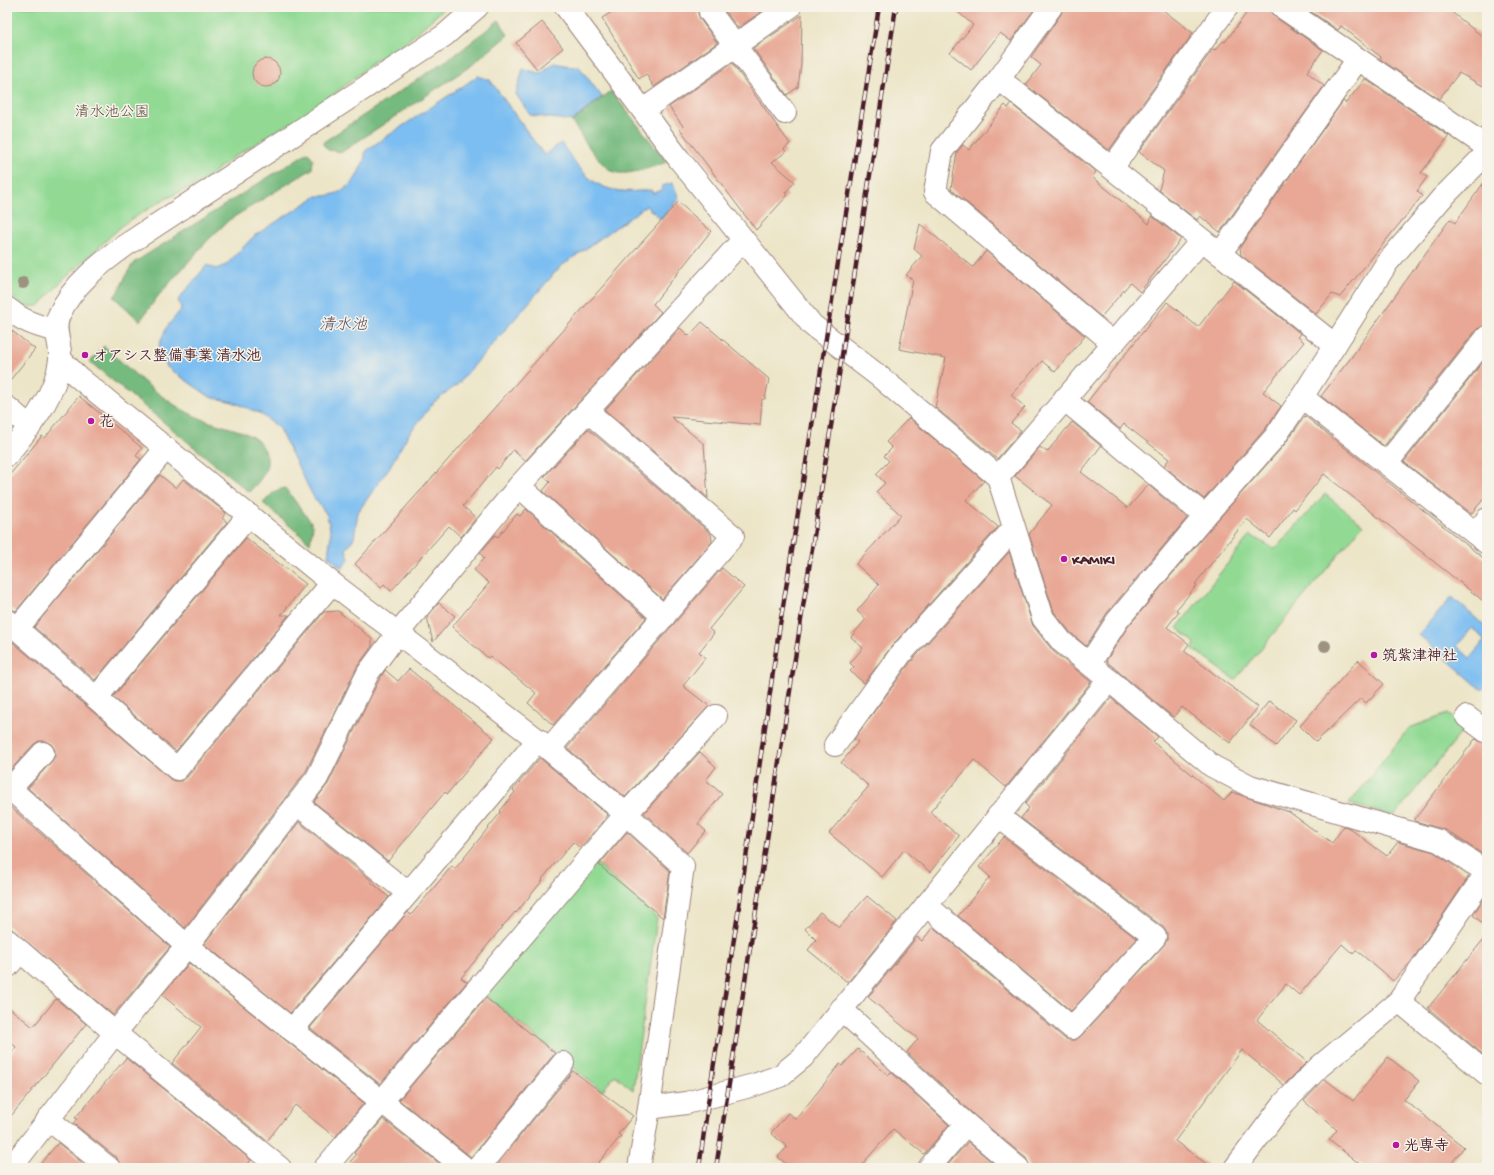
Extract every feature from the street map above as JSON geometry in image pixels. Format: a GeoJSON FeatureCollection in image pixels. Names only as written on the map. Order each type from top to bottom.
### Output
{"type":"FeatureCollection","features":[{"type":"Feature","properties":{"kind":"street"},"geometry":{"type":"LineString","coordinates":[[7,455],[30,427],[44,406],[60,360],[56,330],[58,316],[65,302],[94,270],[110,257],[445,35],[478,7]]}},
{"type":"Feature","properties":{"kind":"street"},"geometry":{"type":"LineString","coordinates":[[566,7],[680,160],[812,325],[880,377],[998,477],[1043,618],[1062,642],[1090,663],[1212,766],[1250,786],[1439,841],[1487,872],[1399,1001],[1319,1067],[1284,1103],[1235,1168]]}},
{"type":"Feature","properties":{"kind":"street"},"geometry":{"type":"LineString","coordinates":[[643,110],[790,7]]}},
{"type":"Feature","properties":{"kind":"street"},"geometry":{"type":"LineString","coordinates":[[1052,7],[942,151],[935,192],[1113,343]]}},
{"type":"Feature","properties":{"kind":"street"},"geometry":{"type":"LineString","coordinates":[[1112,168],[1227,7]]}},
{"type":"Feature","properties":{"kind":"street"},"geometry":{"type":"LineString","coordinates":[[1282,7],[1487,147]]}},
{"type":"Feature","properties":{"kind":"street"},"geometry":{"type":"LineString","coordinates":[[710,12],[785,113]]}},
{"type":"Feature","properties":{"kind":"street"},"geometry":{"type":"LineString","coordinates":[[1220,254],[1358,59]]}},
{"type":"Feature","properties":{"kind":"street"},"geometry":{"type":"LineString","coordinates":[[999,78],[1335,345]]}},
{"type":"Feature","properties":{"kind":"street"},"geometry":{"type":"LineString","coordinates":[[1090,663],[1117,621],[1205,516],[1275,437],[1387,263],[1441,199],[1487,153]]}},
{"type":"Feature","properties":{"kind":"street"},"geometry":{"type":"LineString","coordinates":[[11,1168],[116,1033],[187,946],[317,778],[368,673],[397,634],[519,486],[744,240]]}},
{"type":"Feature","properties":{"kind":"street"},"geometry":{"type":"LineString","coordinates":[[998,477],[1202,240]]}},
{"type":"Feature","properties":{"kind":"street"},"geometry":{"type":"LineString","coordinates":[[7,308],[19,318],[40,328],[56,330]]}},
{"type":"Feature","properties":{"kind":"street"},"geometry":{"type":"LineString","coordinates":[[1387,463],[1487,337]]}},
{"type":"Feature","properties":{"kind":"street"},"geometry":{"type":"LineString","coordinates":[[60,360],[78,377],[332,583],[543,745],[626,814],[683,866],[649,1108],[639,1168]]}},
{"type":"Feature","properties":{"kind":"street"},"geometry":{"type":"LineString","coordinates":[[1302,397],[1387,463],[1483,532]]}},
{"type":"Feature","properties":{"kind":"street"},"geometry":{"type":"LineString","coordinates":[[1064,399],[1205,516]]}},
{"type":"Feature","properties":{"kind":"street"},"geometry":{"type":"LineString","coordinates":[[7,407],[30,427]]}},
{"type":"Feature","properties":{"kind":"street"},"geometry":{"type":"LineString","coordinates":[[292,1030],[408,893],[543,745],[664,616],[733,536],[586,411]]}},
{"type":"Feature","properties":{"kind":"street"},"geometry":{"type":"LineString","coordinates":[[166,448],[12,625],[177,769],[332,583]]}},
{"type":"Feature","properties":{"kind":"street"},"geometry":{"type":"LineString","coordinates":[[519,486],[664,616]]}},
{"type":"Feature","properties":{"kind":"street"},"geometry":{"type":"LineString","coordinates":[[96,698],[249,515]]}},
{"type":"Feature","properties":{"kind":"street"},"geometry":{"type":"LineString","coordinates":[[835,745],[900,655],[1014,528]]}},
{"type":"Feature","properties":{"kind":"street"},"geometry":{"type":"LineString","coordinates":[[649,1108],[686,1104],[780,1076],[803,1057],[1109,680]]}},
{"type":"Feature","properties":{"kind":"street"},"geometry":{"type":"LineString","coordinates":[[325,1168],[626,814],[716,716]]}},
{"type":"Feature","properties":{"kind":"street"},"geometry":{"type":"LineString","coordinates":[[1467,717],[1487,732]]}},
{"type":"Feature","properties":{"kind":"street"},"geometry":{"type":"LineString","coordinates":[[43,753],[8,789],[187,946],[465,1168]]}},
{"type":"Feature","properties":{"kind":"street"},"geometry":{"type":"LineString","coordinates":[[297,804],[408,893]]}},
{"type":"Feature","properties":{"kind":"street"},"geometry":{"type":"LineString","coordinates":[[926,905],[1072,1028],[1155,937],[998,816]]}},
{"type":"Feature","properties":{"kind":"street"},"geometry":{"type":"LineString","coordinates":[[11,953],[116,1033],[280,1168]]}},
{"type":"Feature","properties":{"kind":"street"},"geometry":{"type":"LineString","coordinates":[[1399,1001],[1487,1074]]}},
{"type":"Feature","properties":{"kind":"street"},"geometry":{"type":"LineString","coordinates":[[841,1009],[966,1124],[1018,1168]]}},
{"type":"Feature","properties":{"kind":"street"},"geometry":{"type":"LineString","coordinates":[[478,1168],[563,1063]]}},
{"type":"Feature","properties":{"kind":"street"},"geometry":{"type":"LineString","coordinates":[[48,1119],[109,1168]]}},
{"type":"Feature","properties":{"kind":"street"},"geometry":{"type":"LineString","coordinates":[[929,1168],[966,1124]]}},
{"type":"Feature","properties":{"kind":"green space","name":"清水池公園"},"geometry":{"type":"Polygon","coordinates":[[[7,7],[446,7],[398,49],[374,62],[337,92],[302,116],[235,156],[201,182],[159,202],[124,224],[58,285],[39,306],[25,307],[7,293],[7,7]]]}},
{"type":"Feature","properties":{"kind":"green space"},"geometry":{"type":"Polygon","coordinates":[[[499,20],[508,35],[472,65],[342,152],[328,150],[322,143],[459,52],[499,20]]]}},
{"type":"Feature","properties":{"kind":"green space"},"geometry":{"type":"Polygon","coordinates":[[[611,91],[667,162],[637,171],[619,173],[606,167],[599,160],[572,122],[611,91]]]}},
{"type":"Feature","properties":{"kind":"green space"},"geometry":{"type":"Polygon","coordinates":[[[308,152],[313,159],[312,169],[229,220],[208,240],[158,296],[140,321],[114,297],[135,262],[308,152]]]}},
{"type":"Feature","properties":{"kind":"green space"},"geometry":{"type":"Polygon","coordinates":[[[104,346],[153,390],[180,408],[210,422],[246,433],[258,441],[266,453],[267,465],[262,477],[249,492],[90,362],[104,346]]]}},
{"type":"Feature","properties":{"kind":"green space"},"geometry":{"type":"Polygon","coordinates":[[[285,488],[313,526],[310,543],[263,503],[275,491],[285,488]]]}},
{"type":"Feature","properties":{"kind":"green space"},"geometry":{"type":"Polygon","coordinates":[[[1325,494],[1363,525],[1235,680],[1193,649],[1195,643],[1177,628],[1250,535],[1275,549],[1325,494]]]}},
{"type":"Feature","properties":{"kind":"green space"},"geometry":{"type":"Polygon","coordinates":[[[1448,714],[1465,728],[1394,816],[1349,804],[1409,728],[1448,714]]]}},
{"type":"Feature","properties":{"kind":"green space"},"geometry":{"type":"Polygon","coordinates":[[[593,860],[657,918],[633,1090],[615,1075],[602,1091],[481,992],[593,860]]]}},
{"type":"Feature","properties":{"kind":"water"},"geometry":{"type":"Polygon","coordinates":[[[554,63],[575,67],[578,65],[602,97],[572,121],[530,115],[516,94],[523,69],[540,73],[554,63]]]}},
{"type":"Feature","properties":{"kind":"water","name":"清水池"},"geometry":{"type":"Polygon","coordinates":[[[478,76],[490,80],[544,155],[561,143],[580,168],[597,184],[619,191],[651,190],[653,193],[662,190],[662,186],[672,183],[679,198],[661,219],[646,206],[560,267],[457,385],[434,402],[408,435],[389,468],[358,512],[354,538],[346,549],[349,559],[342,568],[328,556],[331,535],[327,515],[313,496],[278,427],[259,413],[233,402],[210,397],[167,367],[159,346],[166,328],[180,311],[181,308],[178,300],[207,265],[216,269],[226,265],[254,236],[317,196],[338,193],[349,186],[357,176],[364,160],[365,151],[478,76]]]}},
{"type":"Feature","properties":{"kind":"water"},"geometry":{"type":"Polygon","coordinates":[[[1452,597],[1487,628],[1487,685],[1482,690],[1419,635],[1452,597]],[[1472,628],[1457,646],[1470,658],[1485,640],[1472,628]]]}},
{"type":"Feature","properties":{"kind":"building"},"geometry":{"type":"Polygon","coordinates":[[[620,7],[699,7],[698,13],[700,19],[717,43],[654,87],[646,74],[639,79],[602,18],[620,7]]]}},
{"type":"Feature","properties":{"kind":"building"},"geometry":{"type":"Polygon","coordinates":[[[722,7],[757,7],[761,12],[738,28],[722,7]]]}},
{"type":"Feature","properties":{"kind":"building"},"geometry":{"type":"Polygon","coordinates":[[[952,7],[1036,7],[1011,41],[1000,33],[971,70],[950,53],[973,25],[952,7]]]}},
{"type":"Feature","properties":{"kind":"building"},"geometry":{"type":"Polygon","coordinates":[[[1063,7],[1159,7],[1193,33],[1109,150],[1026,85],[1041,65],[1031,57],[1061,14],[1063,7]]]}},
{"type":"Feature","properties":{"kind":"building"},"geometry":{"type":"Polygon","coordinates":[[[1251,7],[1270,7],[1271,13],[1275,17],[1323,50],[1307,72],[1324,86],[1220,232],[1200,216],[1197,220],[1159,190],[1164,171],[1139,152],[1213,49],[1215,50],[1223,41],[1225,42],[1251,7]]]}},
{"type":"Feature","properties":{"kind":"building"},"geometry":{"type":"Polygon","coordinates":[[[1304,7],[1445,7],[1487,40],[1487,88],[1459,73],[1439,99],[1380,59],[1381,57],[1341,26],[1338,30],[1304,7]]]}},
{"type":"Feature","properties":{"kind":"building"},"geometry":{"type":"Polygon","coordinates":[[[802,15],[801,65],[798,87],[787,95],[753,48],[802,15]]]}},
{"type":"Feature","properties":{"kind":"building"},"geometry":{"type":"Polygon","coordinates":[[[542,22],[563,48],[537,69],[516,43],[542,22]]]}},
{"type":"Feature","properties":{"kind":"building"},"geometry":{"type":"Polygon","coordinates":[[[266,59],[276,63],[280,73],[276,83],[266,87],[256,83],[252,73],[256,63],[266,59]]]}},
{"type":"Feature","properties":{"kind":"building"},"geometry":{"type":"Polygon","coordinates":[[[732,63],[790,144],[784,149],[786,152],[772,162],[795,182],[785,193],[788,195],[756,230],[680,129],[683,126],[669,107],[732,63]]]}},
{"type":"Feature","properties":{"kind":"building"},"geometry":{"type":"Polygon","coordinates":[[[1365,79],[1449,136],[1421,173],[1427,177],[1417,191],[1422,196],[1340,297],[1332,294],[1316,314],[1241,255],[1240,247],[1343,101],[1346,103],[1365,79]]]}},
{"type":"Feature","properties":{"kind":"building"},"geometry":{"type":"Polygon","coordinates":[[[1011,104],[1096,172],[1092,177],[1149,224],[1152,216],[1181,239],[1140,292],[1130,283],[1101,317],[951,189],[957,152],[963,145],[969,150],[1005,105],[1008,108],[1011,104]]]}},
{"type":"Feature","properties":{"kind":"building"},"geometry":{"type":"Polygon","coordinates":[[[1487,178],[1487,325],[1477,329],[1384,446],[1321,396],[1350,359],[1450,219],[1455,223],[1487,178]]]}},
{"type":"Feature","properties":{"kind":"building"},"geometry":{"type":"Polygon","coordinates":[[[678,202],[711,231],[653,304],[661,312],[525,461],[513,450],[498,469],[496,467],[463,506],[476,518],[461,537],[449,526],[391,591],[384,584],[381,588],[355,564],[678,202]]]}},
{"type":"Feature","properties":{"kind":"building"},"geometry":{"type":"Polygon","coordinates":[[[920,224],[973,267],[986,251],[1085,336],[1055,372],[1042,361],[1011,395],[1025,407],[1011,423],[1021,431],[997,459],[935,407],[946,358],[899,349],[913,280],[906,275],[922,256],[914,249],[920,224]]]}},
{"type":"Feature","properties":{"kind":"building"},"geometry":{"type":"Polygon","coordinates":[[[1234,281],[1301,334],[1298,337],[1304,342],[1263,392],[1281,406],[1265,429],[1204,499],[1164,466],[1169,459],[1124,424],[1120,429],[1087,402],[1167,302],[1198,327],[1234,281]]]}},
{"type":"Feature","properties":{"kind":"building"},"geometry":{"type":"Polygon","coordinates":[[[702,322],[769,379],[765,399],[762,399],[760,425],[671,417],[704,444],[708,498],[605,410],[680,328],[689,336],[702,322]]]}},
{"type":"Feature","properties":{"kind":"building"},"geometry":{"type":"Polygon","coordinates":[[[7,327],[35,349],[7,384],[7,327]]]}},
{"type":"Feature","properties":{"kind":"building"},"geometry":{"type":"Polygon","coordinates":[[[1487,357],[1487,495],[1471,514],[1404,462],[1487,357]]]}},
{"type":"Feature","properties":{"kind":"building"},"geometry":{"type":"Polygon","coordinates":[[[79,396],[142,448],[136,456],[141,459],[16,611],[7,608],[7,478],[42,436],[45,438],[79,396]]]}},
{"type":"Feature","properties":{"kind":"building"},"geometry":{"type":"Polygon","coordinates":[[[1305,416],[1487,561],[1487,604],[1324,474],[1295,510],[1293,508],[1270,538],[1247,519],[1195,584],[1197,585],[1176,610],[1179,612],[1167,627],[1189,644],[1184,651],[1258,707],[1230,743],[1182,707],[1173,717],[1106,661],[1127,628],[1214,524],[1284,445],[1305,416]]]}},
{"type":"Feature","properties":{"kind":"building"},"geometry":{"type":"Polygon","coordinates":[[[909,418],[984,481],[966,500],[998,527],[891,647],[864,683],[850,671],[854,667],[850,663],[863,648],[851,637],[866,619],[857,611],[879,585],[856,564],[901,515],[876,492],[885,483],[876,474],[889,461],[884,456],[892,448],[886,442],[909,418]]]}},
{"type":"Feature","properties":{"kind":"building"},"geometry":{"type":"Polygon","coordinates":[[[1072,422],[1101,446],[1081,472],[1128,508],[1148,485],[1187,518],[1107,613],[1086,646],[1071,633],[1054,612],[1029,534],[1052,505],[1015,476],[1040,447],[1047,452],[1072,422]]]}},
{"type":"Feature","properties":{"kind":"building"},"geometry":{"type":"Polygon","coordinates":[[[588,429],[711,534],[712,542],[662,599],[543,491],[550,482],[544,477],[588,429]]]}},
{"type":"Feature","properties":{"kind":"building"},"geometry":{"type":"Polygon","coordinates":[[[160,475],[176,488],[183,479],[226,513],[222,518],[227,522],[95,680],[34,627],[160,475]]]}},
{"type":"Feature","properties":{"kind":"building"},"geometry":{"type":"Polygon","coordinates":[[[526,509],[646,618],[553,725],[528,703],[536,693],[490,656],[488,658],[452,627],[489,583],[474,570],[484,558],[480,553],[495,535],[498,537],[517,514],[520,516],[526,509]]]}},
{"type":"Feature","properties":{"kind":"building"},"geometry":{"type":"Polygon","coordinates":[[[246,538],[306,584],[281,615],[289,615],[176,751],[113,697],[246,538]]]}},
{"type":"Feature","properties":{"kind":"building"},"geometry":{"type":"Polygon","coordinates":[[[1009,552],[1033,626],[1054,652],[1091,682],[1006,787],[974,760],[930,812],[959,836],[930,872],[904,850],[882,877],[829,833],[869,786],[841,763],[858,742],[854,739],[910,663],[1009,552]]]}},
{"type":"Feature","properties":{"kind":"building"},"geometry":{"type":"Polygon","coordinates":[[[722,568],[744,587],[709,629],[714,633],[699,652],[705,658],[683,686],[709,706],[625,797],[567,748],[722,568]]]}},
{"type":"Feature","properties":{"kind":"building"},"geometry":{"type":"Polygon","coordinates":[[[439,603],[455,616],[433,642],[427,617],[439,603]]]}},
{"type":"Feature","properties":{"kind":"building"},"geometry":{"type":"Polygon","coordinates":[[[338,611],[372,639],[372,646],[357,667],[306,771],[185,928],[28,788],[55,756],[55,750],[51,744],[45,741],[39,741],[34,744],[7,774],[7,637],[169,778],[175,781],[182,781],[187,777],[324,612],[338,611]]]}},
{"type":"Feature","properties":{"kind":"building"},"geometry":{"type":"Polygon","coordinates":[[[1358,660],[1384,684],[1366,703],[1361,698],[1316,742],[1300,726],[1358,660]]]}},
{"type":"Feature","properties":{"kind":"building"},"geometry":{"type":"Polygon","coordinates":[[[409,669],[494,738],[447,794],[445,792],[388,861],[314,802],[328,784],[385,670],[398,681],[409,669]]]}},
{"type":"Feature","properties":{"kind":"building"},"geometry":{"type":"Polygon","coordinates":[[[1111,698],[1158,737],[1153,742],[1224,801],[1232,792],[1289,812],[1332,843],[1344,826],[1349,828],[1387,856],[1398,842],[1434,852],[1469,876],[1411,962],[1393,981],[1356,950],[1353,954],[1342,944],[1299,995],[1286,984],[1257,1020],[1307,1062],[1284,1085],[1242,1050],[1175,1141],[1212,1168],[1030,1168],[1026,1158],[974,1115],[907,1052],[918,1039],[868,997],[917,937],[922,941],[933,927],[1064,1038],[1076,1040],[1164,945],[1167,940],[1167,933],[1163,927],[1021,818],[1029,808],[1025,804],[1111,698]]]}},
{"type":"Feature","properties":{"kind":"building"},"geometry":{"type":"Polygon","coordinates":[[[1269,701],[1296,720],[1276,746],[1250,725],[1269,701]]]}},
{"type":"Feature","properties":{"kind":"building"},"geometry":{"type":"Polygon","coordinates":[[[1475,739],[1487,744],[1487,857],[1446,830],[1415,821],[1475,739]]]}},
{"type":"Feature","properties":{"kind":"building"},"geometry":{"type":"Polygon","coordinates":[[[700,752],[716,767],[706,780],[722,794],[698,824],[706,831],[687,853],[644,813],[700,752]]]}},
{"type":"Feature","properties":{"kind":"building"},"geometry":{"type":"Polygon","coordinates":[[[540,758],[608,815],[580,848],[573,842],[461,978],[467,982],[380,1084],[310,1028],[408,912],[411,915],[452,866],[455,869],[501,812],[500,811],[515,792],[513,790],[540,758]]]}},
{"type":"Feature","properties":{"kind":"building"},"geometry":{"type":"Polygon","coordinates":[[[7,804],[170,947],[113,1015],[7,925],[7,804]]]}},
{"type":"Feature","properties":{"kind":"building"},"geometry":{"type":"Polygon","coordinates":[[[299,822],[372,881],[371,882],[389,897],[290,1013],[204,944],[299,822]]]}},
{"type":"Feature","properties":{"kind":"building"},"geometry":{"type":"Polygon","coordinates":[[[627,832],[670,871],[663,918],[599,865],[627,832]]]}},
{"type":"Feature","properties":{"kind":"building"},"geometry":{"type":"Polygon","coordinates":[[[1004,837],[1137,939],[1071,1011],[958,916],[990,877],[979,867],[1004,837]]]}},
{"type":"Feature","properties":{"kind":"building"},"geometry":{"type":"Polygon","coordinates":[[[1487,894],[1487,927],[1473,915],[1487,894]]]}},
{"type":"Feature","properties":{"kind":"building"},"geometry":{"type":"Polygon","coordinates":[[[867,896],[897,921],[849,981],[846,981],[808,950],[816,940],[805,929],[820,912],[839,928],[867,896]]]}},
{"type":"Feature","properties":{"kind":"building"},"geometry":{"type":"Polygon","coordinates":[[[1487,935],[1487,1058],[1428,1008],[1487,935]]]}},
{"type":"Feature","properties":{"kind":"building"},"geometry":{"type":"Polygon","coordinates":[[[189,963],[364,1103],[335,1137],[295,1105],[267,1141],[172,1063],[201,1027],[162,995],[189,963]]]}},
{"type":"Feature","properties":{"kind":"building"},"geometry":{"type":"Polygon","coordinates":[[[486,998],[555,1053],[471,1157],[399,1100],[486,998]]]}},
{"type":"Feature","properties":{"kind":"building"},"geometry":{"type":"Polygon","coordinates":[[[56,999],[86,1024],[7,1121],[7,1059],[16,1047],[7,1039],[7,1006],[33,1027],[56,999]]]}},
{"type":"Feature","properties":{"kind":"building"},"geometry":{"type":"Polygon","coordinates":[[[858,1049],[888,1075],[891,1072],[949,1125],[924,1154],[893,1129],[859,1168],[791,1168],[778,1157],[787,1147],[771,1133],[788,1113],[796,1119],[840,1064],[842,1066],[858,1049]]]}},
{"type":"Feature","properties":{"kind":"building"},"geometry":{"type":"Polygon","coordinates":[[[1388,1057],[1419,1081],[1404,1100],[1464,1147],[1448,1168],[1365,1168],[1329,1140],[1337,1130],[1304,1101],[1325,1079],[1353,1101],[1388,1057]]]}},
{"type":"Feature","properties":{"kind":"building"},"geometry":{"type":"Polygon","coordinates":[[[126,1058],[251,1160],[245,1168],[121,1168],[117,1158],[73,1123],[77,1119],[75,1118],[126,1058]]]}},
{"type":"Feature","properties":{"kind":"building"},"geometry":{"type":"Polygon","coordinates":[[[573,1071],[633,1116],[618,1134],[621,1136],[594,1168],[494,1168],[573,1071]]]}},
{"type":"Feature","properties":{"kind":"building"},"geometry":{"type":"Polygon","coordinates":[[[383,1119],[445,1168],[345,1168],[356,1155],[354,1153],[383,1119]]]}},
{"type":"Feature","properties":{"kind":"building"},"geometry":{"type":"Polygon","coordinates":[[[968,1142],[999,1168],[945,1168],[968,1142]]]}},
{"type":"Feature","properties":{"kind":"building"},"geometry":{"type":"Polygon","coordinates":[[[58,1143],[89,1168],[37,1168],[58,1143]]]}},
{"type":"Feature","properties":{"kind":"railway"},"geometry":{"type":"LineString","coordinates":[[699,1168],[777,644],[879,7]]}},
{"type":"Feature","properties":{"kind":"railway"},"geometry":{"type":"LineString","coordinates":[[716,1168],[896,7]]}},
{"type":"Feature","properties":{"kind":"place","name":"オアシス整備事業 清水池"},"geometry":{"type":"Point","coordinates":[85,355]}},
{"type":"Feature","properties":{"kind":"place","name":"花"},"geometry":{"type":"Point","coordinates":[91,421]}},
{"type":"Feature","properties":{"kind":"place","name":"KAMIKI"},"geometry":{"type":"Point","coordinates":[1064,559]}},
{"type":"Feature","properties":{"kind":"place","name":"筑紫津神社"},"geometry":{"type":"Point","coordinates":[1374,655]}},
{"type":"Feature","properties":{"kind":"place","name":"光専寺"},"geometry":{"type":"Point","coordinates":[1396,1145]}}]}
